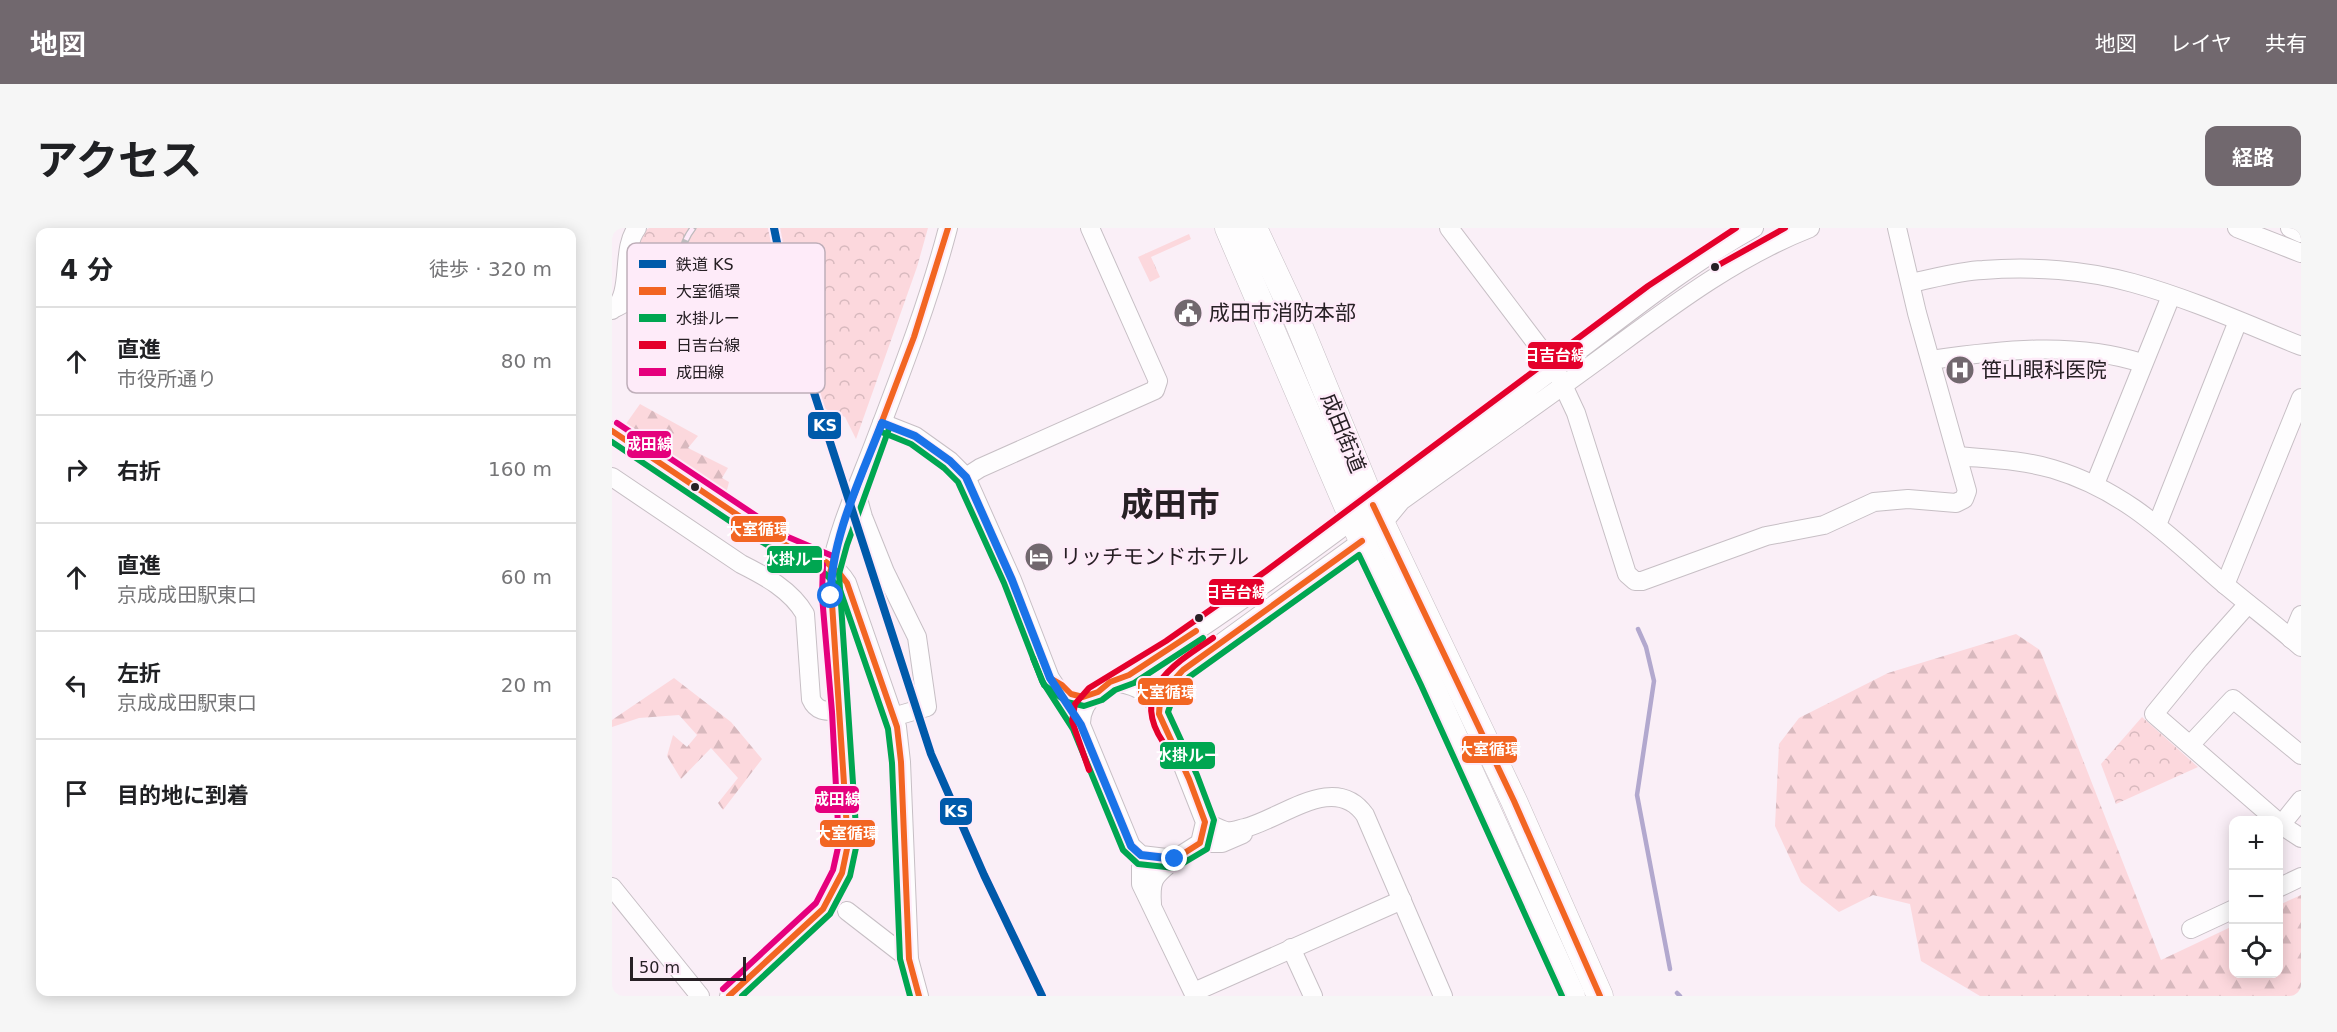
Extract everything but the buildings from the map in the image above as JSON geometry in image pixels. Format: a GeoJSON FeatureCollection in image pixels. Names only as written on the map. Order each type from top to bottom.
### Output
{"type":"FeatureCollection","features":[{"type":"Feature","properties":{"kind":"highway","name":"成田街道"},"geometry":{"type":"LineString","coordinates":[[1228,228],[1368,522],[1514,801],[1600,996]]}},
{"type":"Feature","properties":{"kind":"highway","name":"成田街道"},"geometry":{"type":"LineString","coordinates":[[1254,228],[1297,320],[1368,522],[1429,681],[1572,996]]}},
{"type":"Feature","properties":{"kind":"street"},"geometry":{"type":"LineString","coordinates":[[629,243],[637,228]]}},
{"type":"Feature","properties":{"kind":"street"},"geometry":{"type":"LineString","coordinates":[[729,996],[823,909],[839,882],[848,844],[841,711],[831,596],[832,565],[856,492],[931,287],[948,228]]}},
{"type":"Feature","properties":{"kind":"street"},"geometry":{"type":"LineString","coordinates":[[966,477],[980,468],[1155,390],[1158,381],[1090,228]]}},
{"type":"Feature","properties":{"kind":"street"},"geometry":{"type":"LineString","coordinates":[[1449,228],[1555,368],[1565,385],[1627,574],[1635,581],[1642,581],[1766,536],[1824,525],[1874,502],[1908,499],[1956,503],[1964,499],[1967,491],[1930,360],[1897,228]]}},
{"type":"Feature","properties":{"kind":"street"},"geometry":{"type":"LineString","coordinates":[[1200,843],[1205,822],[1186,771],[1161,721],[1159,707],[1167,687],[1183,670],[1555,368],[1658,291],[1720,248],[1754,228]]}},
{"type":"Feature","properties":{"kind":"street"},"geometry":{"type":"LineString","coordinates":[[1050,678],[1071,694],[1083,697],[1129,675],[1401,501],[1703,286],[1771,244],[1810,228]]}},
{"type":"Feature","properties":{"kind":"street"},"geometry":{"type":"LineString","coordinates":[[2238,228],[2301,253]]}},
{"type":"Feature","properties":{"kind":"street"},"geometry":{"type":"LineString","coordinates":[[2290,228],[2301,232]]}},
{"type":"Feature","properties":{"kind":"street"},"geometry":{"type":"LineString","coordinates":[[615,308],[624,291],[627,262]]}},
{"type":"Feature","properties":{"kind":"street"},"geometry":{"type":"LineString","coordinates":[[1911,283],[1982,270],[2040,270],[2109,278],[2134,283],[2171,296],[2301,346]]}},
{"type":"Feature","properties":{"kind":"street"},"geometry":{"type":"LineString","coordinates":[[2095,484],[2171,296]]}},
{"type":"Feature","properties":{"kind":"street"},"geometry":{"type":"LineString","coordinates":[[2157,525],[2238,321]]}},
{"type":"Feature","properties":{"kind":"street"},"geometry":{"type":"LineString","coordinates":[[1930,360],[1978,353],[2050,349],[2085,352],[2142,363]]}},
{"type":"Feature","properties":{"kind":"street"},"geometry":{"type":"LineString","coordinates":[[2225,585],[2301,398]]}},
{"type":"Feature","properties":{"kind":"street"},"geometry":{"type":"LineString","coordinates":[[882,423],[915,436],[950,461],[966,477],[1012,580],[1050,678],[1081,725],[1127,839],[1141,855],[1141,884],[1195,994],[1402,900]]}},
{"type":"Feature","properties":{"kind":"street"},"geometry":{"type":"LineString","coordinates":[[612,431],[784,545],[840,570],[847,583],[893,717],[901,762],[909,959],[919,996]]}},
{"type":"Feature","properties":{"kind":"street"},"geometry":{"type":"LineString","coordinates":[[1958,456],[2019,462],[2053,469],[2095,484],[2123,499],[2157,525],[2296,643],[2301,615]]}},
{"type":"Feature","properties":{"kind":"street"},"geometry":{"type":"LineString","coordinates":[[612,477],[741,564],[764,575],[799,603],[805,614],[811,699],[813,704],[822,711],[841,711]]}},
{"type":"Feature","properties":{"kind":"street"},"geometry":{"type":"LineString","coordinates":[[856,492],[863,517],[885,572],[917,637],[922,661],[927,707],[893,717]]}},
{"type":"Feature","properties":{"kind":"street"},"geometry":{"type":"LineString","coordinates":[[2248,604],[2154,714],[2271,816]]}},
{"type":"Feature","properties":{"kind":"street"},"geometry":{"type":"LineString","coordinates":[[1081,725],[1081,713],[1084,706],[1104,687],[1127,683],[1149,695],[1159,707]]}},
{"type":"Feature","properties":{"kind":"street"},"geometry":{"type":"LineString","coordinates":[[2190,745],[2233,699],[2301,755]]}},
{"type":"Feature","properties":{"kind":"street"},"geometry":{"type":"LineString","coordinates":[[1205,822],[1226,831],[1254,825],[1324,795],[1346,797],[1359,806],[1365,815],[1443,996]]}},
{"type":"Feature","properties":{"kind":"street"},"geometry":{"type":"LineString","coordinates":[[2283,819],[2301,800]]}},
{"type":"Feature","properties":{"kind":"street"},"geometry":{"type":"LineString","coordinates":[[1152,906],[1150,885],[1158,873],[1175,859],[1200,843],[1222,843],[1243,834],[1254,825]]}},
{"type":"Feature","properties":{"kind":"street"},"geometry":{"type":"LineString","coordinates":[[2283,826],[2301,838]]}},
{"type":"Feature","properties":{"kind":"street"},"geometry":{"type":"LineString","coordinates":[[1141,855],[1175,859]]}},
{"type":"Feature","properties":{"kind":"street"},"geometry":{"type":"LineString","coordinates":[[2283,886],[2301,877]]}},
{"type":"Feature","properties":{"kind":"street"},"geometry":{"type":"LineString","coordinates":[[612,887],[700,996]]}},
{"type":"Feature","properties":{"kind":"street"},"geometry":{"type":"LineString","coordinates":[[847,911],[909,959]]}},
{"type":"Feature","properties":{"kind":"street"},"geometry":{"type":"LineString","coordinates":[[2191,929],[2229,911]]}},
{"type":"Feature","properties":{"kind":"street"},"geometry":{"type":"LineString","coordinates":[[1292,948],[1313,996]]}},
{"type":"Feature","properties":{"kind":"green space"},"geometry":{"type":"Polygon","coordinates":[[[649,228],[928,228],[917,267],[856,439],[845,417],[823,408],[817,393],[825,393],[825,243],[636,243],[636,236],[649,228]]]}},
{"type":"Feature","properties":{"kind":"green space"},"geometry":{"type":"Polygon","coordinates":[[[1189,234],[1191,239],[1151,257],[1160,277],[1150,282],[1138,257],[1189,234]]]}},
{"type":"Feature","properties":{"kind":"green space"},"geometry":{"type":"Polygon","coordinates":[[[640,404],[698,436],[688,448],[728,468],[722,478],[729,482],[726,494],[623,428],[640,404]]]}},
{"type":"Feature","properties":{"kind":"green space"},"geometry":{"type":"Polygon","coordinates":[[[2016,634],[2040,650],[2161,960],[2229,928],[2229,978],[2283,978],[2283,903],[2301,895],[2301,996],[1980,996],[1921,961],[1910,904],[1873,895],[1839,912],[1801,882],[1775,826],[1779,744],[1799,718],[1888,673],[2016,634]]]}},
{"type":"Feature","properties":{"kind":"green space"},"geometry":{"type":"Polygon","coordinates":[[[674,678],[731,722],[762,759],[723,810],[718,803],[738,778],[711,748],[681,779],[667,756],[673,735],[687,747],[697,735],[679,715],[639,718],[612,727],[612,720],[674,678]]]}},
{"type":"Feature","properties":{"kind":"green space"},"geometry":{"type":"Polygon","coordinates":[[[2142,717],[2198,767],[2116,804],[2101,764],[2142,717]]]}},
{"type":"Feature","properties":{"kind":"waterway"},"geometry":{"type":"LineString","coordinates":[[1638,629],[1646,647],[1654,681],[1637,795],[1670,969]]}},
{"type":"Feature","properties":{"kind":"waterway"},"geometry":{"type":"LineString","coordinates":[[1677,993],[1680,996]]}},
{"type":"Feature","properties":{"kind":"railway"},"geometry":{"type":"LineString","coordinates":[[685,243],[693,228]]}},
{"type":"Feature","properties":{"kind":"railway"},"geometry":{"type":"LineString","coordinates":[[776,228],[780,243]]}},
{"type":"Feature","properties":{"kind":"rail line","name":"KS"},"geometry":{"type":"LineString","coordinates":[[774,228],[777,243]]}},
{"type":"Feature","properties":{"kind":"rail line","name":"KS"},"geometry":{"type":"LineString","coordinates":[[814,393],[931,754],[984,875],[1042,996]]}},
{"type":"Feature","properties":{"kind":"transit line","name":"大室循環"},"geometry":{"type":"LineString","coordinates":[[729,996],[823,909],[842,873],[848,844],[830,573],[843,524],[914,337],[948,228]]}},
{"type":"Feature","properties":{"kind":"transit line","name":"日吉台線"},"geometry":{"type":"LineString","coordinates":[[1089,770],[1072,721],[1075,704],[1089,688],[1166,641],[1266,571],[1648,286],[1736,228]]}},
{"type":"Feature","properties":{"kind":"transit line","name":"日吉台線"},"geometry":{"type":"LineString","coordinates":[[1715,267],[1785,228]]}},
{"type":"Feature","properties":{"kind":"transit line","name":"成田線"},"geometry":{"type":"LineString","coordinates":[[617,423],[788,537],[835,557]]}},
{"type":"Feature","properties":{"kind":"transit line","name":"大室循環"},"geometry":{"type":"LineString","coordinates":[[882,423],[915,436],[950,461],[966,477],[1012,580],[1050,678],[1081,725],[1131,846],[1141,855],[1175,859],[1200,843],[1205,822],[1189,779],[1159,714],[1166,690],[1183,670],[1362,541]]}},
{"type":"Feature","properties":{"kind":"transit line","name":"水掛ルー"},"geometry":{"type":"LineString","coordinates":[[742,996],[830,914],[850,876],[857,843],[839,574],[847,545],[890,426]]}},
{"type":"Feature","properties":{"kind":"transit line","name":"大室循環"},"geometry":{"type":"LineString","coordinates":[[612,431],[760,530],[791,548],[826,562],[847,583],[897,727],[901,762],[909,959],[919,996]]}},
{"type":"Feature","properties":{"kind":"transit line","name":"水掛ルー"},"geometry":{"type":"LineString","coordinates":[[879,431],[911,444],[944,468],[958,482],[1004,583],[1042,681],[1073,729],[1123,850],[1138,864],[1175,868],[1207,849],[1214,820],[1197,775],[1168,712],[1175,692],[1189,677],[1359,555],[1421,685],[1562,996]]}},
{"type":"Feature","properties":{"kind":"transit line","name":"水掛ルー"},"geometry":{"type":"LineString","coordinates":[[612,442],[755,538],[787,556],[821,570],[839,587],[888,729],[892,763],[900,959],[910,996]]}},
{"type":"Feature","properties":{"kind":"transit line","name":"大室循環"},"geometry":{"type":"LineString","coordinates":[[1373,505],[1514,801],[1600,996]]}},
{"type":"Feature","properties":{"kind":"transit line","name":"成田線"},"geometry":{"type":"LineString","coordinates":[[723,989],[816,903],[833,870],[839,843],[832,712],[822,596],[823,565]]}},
{"type":"Feature","properties":{"kind":"transit line","name":"大室循環"},"geometry":{"type":"LineString","coordinates":[[1050,678],[1071,694],[1083,697],[1098,692],[1110,682],[1129,675],[1196,631]]}},
{"type":"Feature","properties":{"kind":"transit line","name":"水掛ルー"},"geometry":{"type":"LineString","coordinates":[[1033,658],[1044,685],[1067,702],[1084,706],[1102,700],[1115,690],[1134,683],[1203,638]]}},
{"type":"Feature","properties":{"kind":"transit line","name":"日吉台線"},"geometry":{"type":"LineString","coordinates":[[1163,742],[1154,724],[1151,708],[1154,694],[1171,669],[1213,638]]}},
{"type":"Feature","properties":{"kind":"place","name":"成田市消防本部"},"geometry":{"type":"Point","coordinates":[1188,313]}},
{"type":"Feature","properties":{"kind":"place","name":"笹山眼科医院"},"geometry":{"type":"Point","coordinates":[1960,370]}},
{"type":"Feature","properties":{"kind":"place","name":"リッチモンドホテル"},"geometry":{"type":"Point","coordinates":[1039,557]}},
{"type":"Feature","properties":{"kind":"district","name":"成田市"},"geometry":{"type":"Point","coordinates":[1170,504]}},
{"type":"Feature","properties":{"kind":"route"},"geometry":{"type":"LineString","coordinates":[[831,596],[830,573],[838,542],[882,423],[915,436],[950,461],[966,477],[1012,580],[1050,678],[1081,725],[1131,846],[1141,855],[1175,859]]}}]}
